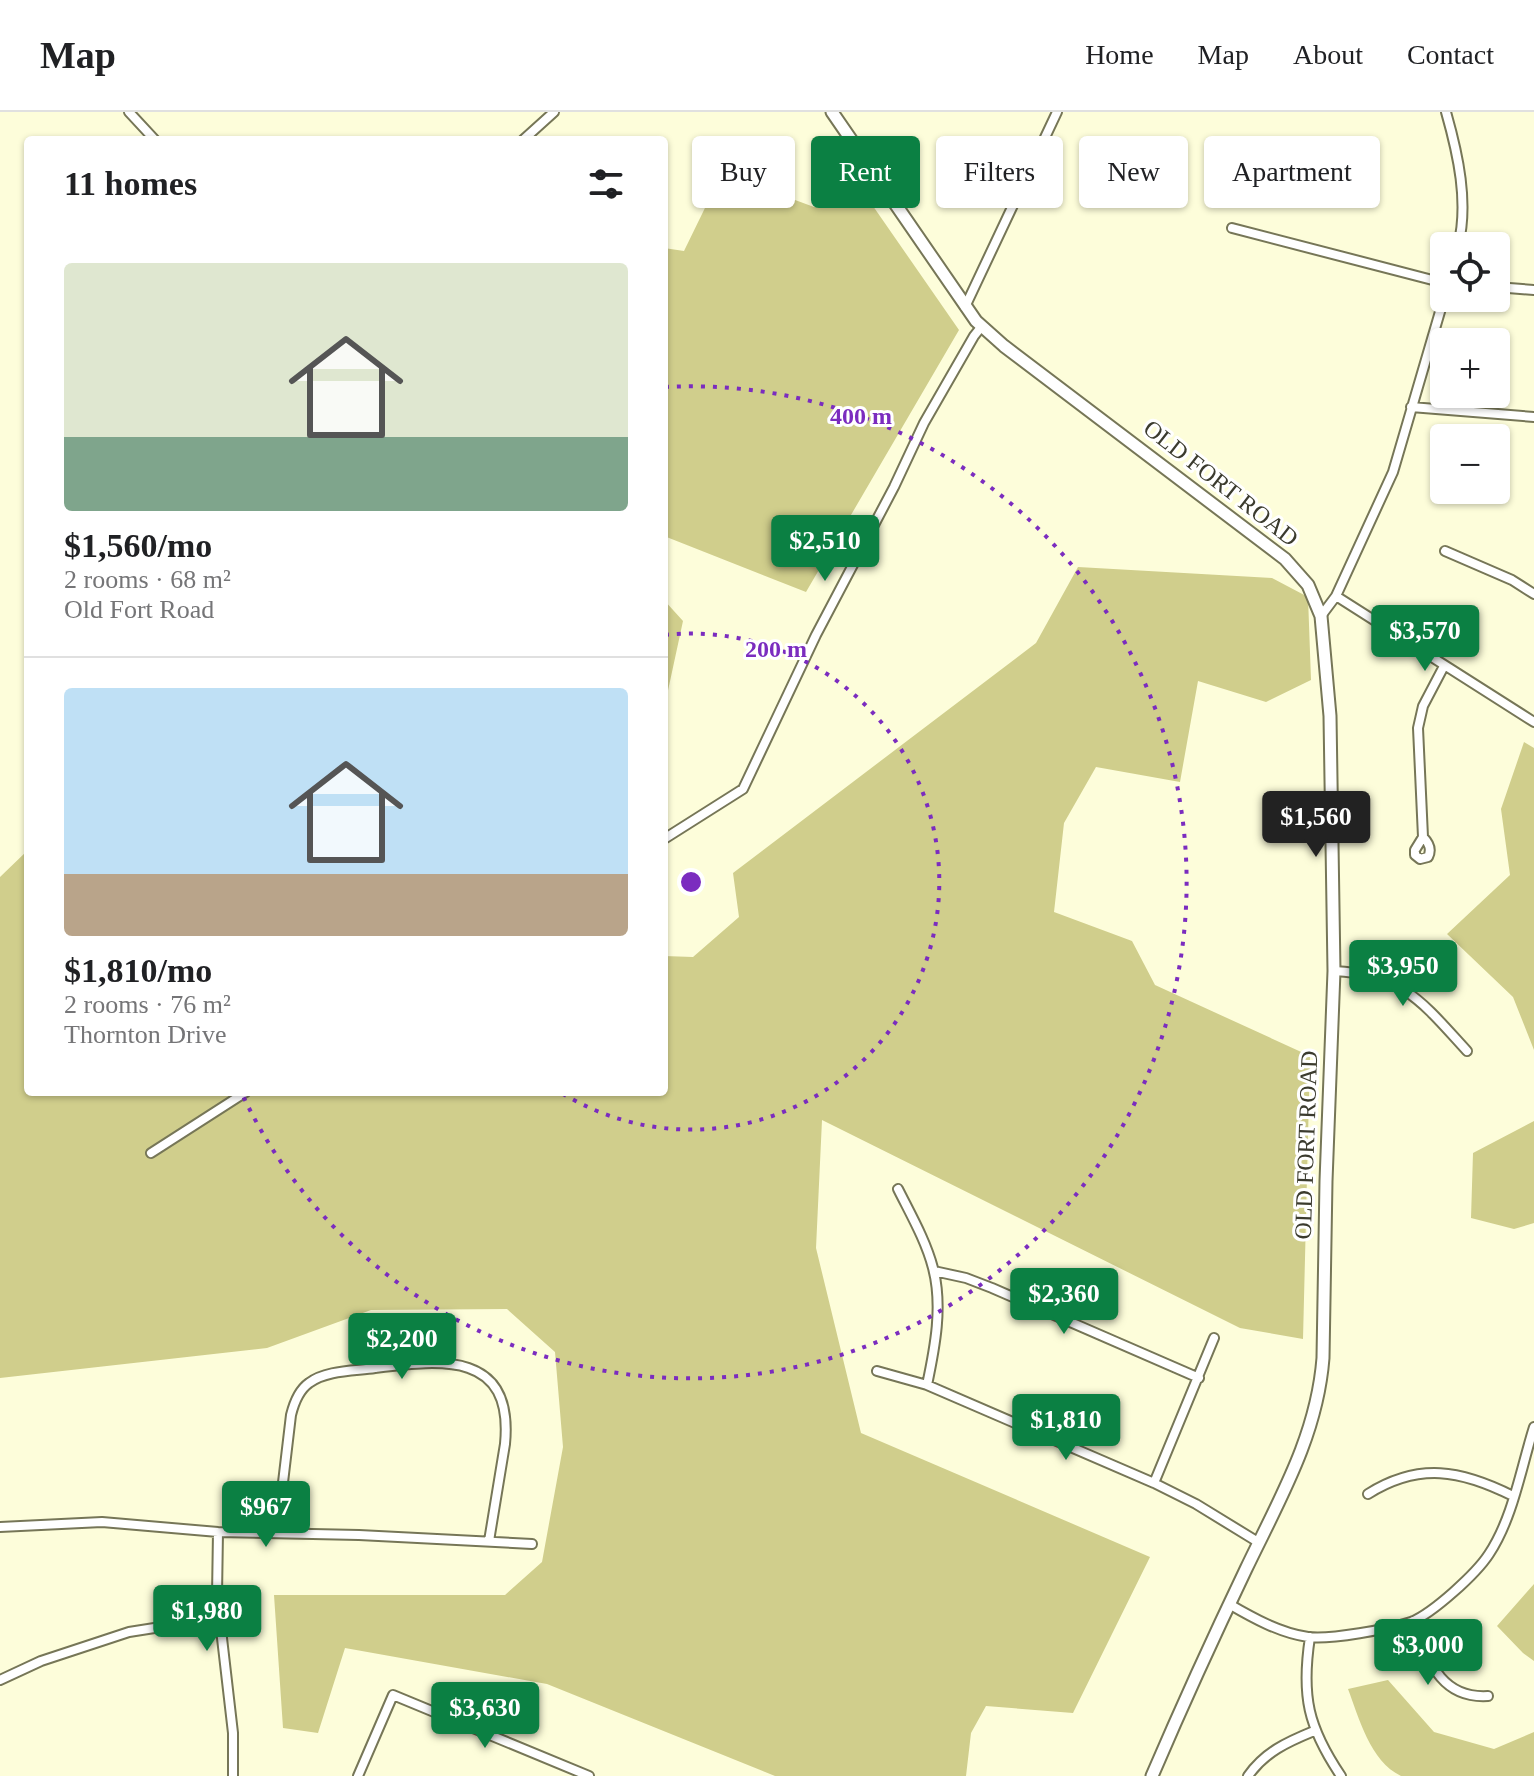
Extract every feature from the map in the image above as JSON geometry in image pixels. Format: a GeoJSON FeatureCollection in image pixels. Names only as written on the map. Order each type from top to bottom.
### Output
{"type":"FeatureCollection","features":[{"type":"Feature","properties":{"kind":"main road","name":"OLD FORT ROAD"},"geometry":{"type":"LineString","coordinates":[[832,112],[965,307],[982,326],[1054,385],[1285,559],[1308,585],[1321,616],[1332,761],[1334,971],[1321,1383],[1305,1446],[1229,1604],[1152,1776]]}},
{"type":"Feature","properties":{"kind":"street"},"geometry":{"type":"LineString","coordinates":[[129,112],[151,136]]}},
{"type":"Feature","properties":{"kind":"street"},"geometry":{"type":"LineString","coordinates":[[527,136],[554,112]]}},
{"type":"Feature","properties":{"kind":"street"},"geometry":{"type":"LineString","coordinates":[[965,307],[1057,112]]}},
{"type":"Feature","properties":{"kind":"street"},"geometry":{"type":"LineString","coordinates":[[1446,112],[1460,178],[1460,232]]}},
{"type":"Feature","properties":{"kind":"street"},"geometry":{"type":"LineString","coordinates":[[1232,228],[1430,279]]}},
{"type":"Feature","properties":{"kind":"street"},"geometry":{"type":"LineString","coordinates":[[1510,288],[1534,290]]}},
{"type":"Feature","properties":{"kind":"street"},"geometry":{"type":"LineString","coordinates":[[1321,616],[1336,596],[1393,472],[1440,312]]}},
{"type":"Feature","properties":{"kind":"street"},"geometry":{"type":"LineString","coordinates":[[668,836],[743,789],[816,635],[924,423],[982,326]]}},
{"type":"Feature","properties":{"kind":"street"},"geometry":{"type":"LineString","coordinates":[[1411,407],[1534,417]]}},
{"type":"Feature","properties":{"kind":"street"},"geometry":{"type":"LineString","coordinates":[[1445,551],[1512,580],[1534,594]]}},
{"type":"Feature","properties":{"kind":"street"},"geometry":{"type":"LineString","coordinates":[[1336,596],[1533,720]]}},
{"type":"Feature","properties":{"kind":"street"},"geometry":{"type":"LineString","coordinates":[[1423,837],[1418,728],[1423,706],[1444,666]]}},
{"type":"Feature","properties":{"kind":"street"},"geometry":{"type":"LineString","coordinates":[[1334,971],[1365,972],[1399,986],[1419,1001],[1467,1051]]}},
{"type":"Feature","properties":{"kind":"street"},"geometry":{"type":"LineString","coordinates":[[151,1153],[240,1096]]}},
{"type":"Feature","properties":{"kind":"street"},"geometry":{"type":"LineString","coordinates":[[898,1189],[934,1271],[937,1324],[927,1385]]}},
{"type":"Feature","properties":{"kind":"street"},"geometry":{"type":"LineString","coordinates":[[934,1271],[992,1288],[1199,1378]]}},
{"type":"Feature","properties":{"kind":"street"},"geometry":{"type":"LineString","coordinates":[[1154,1483],[1214,1338]]}},
{"type":"Feature","properties":{"kind":"street"},"geometry":{"type":"LineString","coordinates":[[277,1533],[291,1415],[301,1391],[321,1377],[441,1361],[472,1369],[488,1380],[503,1409],[506,1431],[489,1541]]}},
{"type":"Feature","properties":{"kind":"street"},"geometry":{"type":"LineString","coordinates":[[877,1371],[927,1385],[1154,1483],[1196,1504],[1258,1542]]}},
{"type":"Feature","properties":{"kind":"street"},"geometry":{"type":"LineString","coordinates":[[1229,1604],[1261,1622],[1310,1637],[1352,1633],[1413,1621],[1457,1590],[1488,1556],[1501,1532],[1534,1427]]}},
{"type":"Feature","properties":{"kind":"street"},"geometry":{"type":"LineString","coordinates":[[1368,1494],[1397,1479],[1435,1472],[1476,1479],[1513,1496]]}},
{"type":"Feature","properties":{"kind":"street"},"geometry":{"type":"LineString","coordinates":[[0,1527],[102,1522],[218,1532],[532,1544]]}},
{"type":"Feature","properties":{"kind":"street"},"geometry":{"type":"LineString","coordinates":[[218,1532],[218,1618],[233,1733],[233,1776]]}},
{"type":"Feature","properties":{"kind":"street"},"geometry":{"type":"LineString","coordinates":[[0,1680],[41,1661],[129,1632],[218,1618]]}},
{"type":"Feature","properties":{"kind":"street"},"geometry":{"type":"LineString","coordinates":[[1413,1621],[1428,1662],[1443,1680],[1470,1695],[1488,1696]]}},
{"type":"Feature","properties":{"kind":"street"},"geometry":{"type":"LineString","coordinates":[[1310,1637],[1306,1664],[1314,1731],[1341,1776]]}},
{"type":"Feature","properties":{"kind":"street"},"geometry":{"type":"LineString","coordinates":[[358,1776],[393,1695],[589,1776]]}},
{"type":"Feature","properties":{"kind":"street"},"geometry":{"type":"LineString","coordinates":[[1248,1776],[1258,1761],[1270,1752],[1314,1731]]}},
{"type":"Feature","properties":{"kind":"shaded area"},"geometry":{"type":"Polygon","coordinates":[[[795,200],[811,208],[874,208],[959,330],[806,592],[668,538],[668,249],[684,251],[705,208],[795,208],[795,200]]]}},
{"type":"Feature","properties":{"kind":"shaded area"},"geometry":{"type":"Polygon","coordinates":[[[1078,567],[1272,578],[1308,597],[1311,680],[1266,702],[1198,681],[1180,782],[1096,767],[1064,823],[1054,912],[1132,941],[1155,985],[1310,1056],[1303,1339],[1240,1328],[822,1120],[816,1248],[861,1433],[1150,1557],[1073,1713],[986,1706],[971,1733],[966,1776],[775,1776],[547,1684],[345,1648],[318,1733],[283,1728],[274,1595],[505,1595],[542,1562],[563,1447],[555,1352],[507,1309],[371,1310],[267,1348],[0,1378],[0,877],[24,854],[24,1096],[668,1096],[668,956],[693,957],[739,917],[733,873],[1036,643],[1078,567]]]}},
{"type":"Feature","properties":{"kind":"shaded area"},"geometry":{"type":"Polygon","coordinates":[[[668,604],[683,621],[668,690],[668,604]]]}},
{"type":"Feature","properties":{"kind":"shaded area"},"geometry":{"type":"Polygon","coordinates":[[[1524,742],[1534,748],[1534,1050],[1513,997],[1447,934],[1510,875],[1501,809],[1524,742]]]}},
{"type":"Feature","properties":{"kind":"shaded area"},"geometry":{"type":"Polygon","coordinates":[[[1534,1121],[1534,1223],[1514,1229],[1471,1218],[1473,1153],[1534,1121]]]}},
{"type":"Feature","properties":{"kind":"shaded area"},"geometry":{"type":"Polygon","coordinates":[[[1534,1584],[1534,1661],[1497,1626],[1534,1584]]]}},
{"type":"Feature","properties":{"kind":"shaded area"},"geometry":{"type":"Polygon","coordinates":[[[1388,1680],[1434,1732],[1494,1749],[1534,1732],[1534,1776],[1401,1776],[1390,1769],[1367,1738],[1348,1689],[1388,1680]]]}}]}
